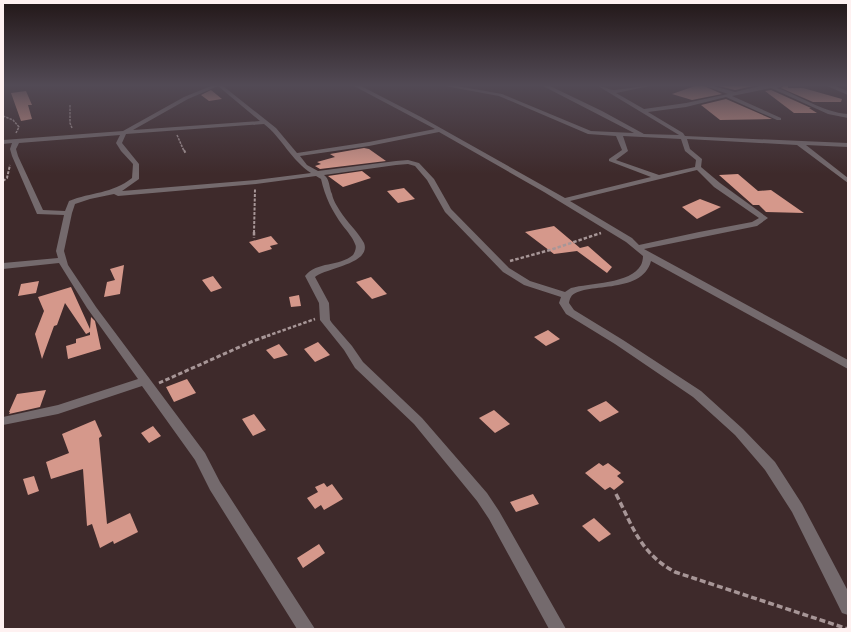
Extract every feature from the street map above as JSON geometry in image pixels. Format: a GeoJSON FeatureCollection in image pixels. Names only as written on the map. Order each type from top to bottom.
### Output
{"type":"FeatureCollection","features":[{"type":"Feature","properties":{"kind":"street"},"geometry":{"type":"LineString","coordinates":[[108,194],[123,189],[136,179],[136,164],[123,150],[119,143],[124,133],[155,115]]}},
{"type":"Feature","properties":{"kind":"street"},"geometry":{"type":"LineString","coordinates":[[258,115],[274,129],[305,166],[320,175],[326,181],[328,195],[336,211],[360,244],[361,249],[359,254],[353,258],[317,270],[310,276],[324,303],[328,324],[348,348],[358,365],[418,421],[482,497],[494,515],[558,629]]}},
{"type":"Feature","properties":{"kind":"street"},"geometry":{"type":"LineString","coordinates":[[413,115],[564,200],[630,240],[637,248],[648,255],[848,365]]}},
{"type":"Feature","properties":{"kind":"street"},"geometry":{"type":"LineString","coordinates":[[549,115],[590,133],[848,145]]}},
{"type":"Feature","properties":{"kind":"street"},"geometry":{"type":"LineString","coordinates":[[607,115],[645,136]]}},
{"type":"Feature","properties":{"kind":"street"},"geometry":{"type":"LineString","coordinates":[[651,115],[675,130],[684,138],[687,150],[699,159],[698,168]]}},
{"type":"Feature","properties":{"kind":"street"},"geometry":{"type":"LineString","coordinates":[[773,115],[779,118]]}},
{"type":"Feature","properties":{"kind":"street"},"geometry":{"type":"LineString","coordinates":[[3,142],[266,122]]}},
{"type":"Feature","properties":{"kind":"street"},"geometry":{"type":"LineString","coordinates":[[295,155],[370,144],[440,130]]}},
{"type":"Feature","properties":{"kind":"street"},"geometry":{"type":"LineString","coordinates":[[619,135],[625,151],[611,160],[660,178]]}},
{"type":"Feature","properties":{"kind":"street"},"geometry":{"type":"LineString","coordinates":[[16,141],[13,149],[15,156],[36,199],[40,212],[68,213]]}},
{"type":"Feature","properties":{"kind":"street"},"geometry":{"type":"LineString","coordinates":[[798,142],[848,181]]}},
{"type":"Feature","properties":{"kind":"street"},"geometry":{"type":"LineString","coordinates":[[307,629],[215,486],[200,457],[92,308],[62,260],[60,251],[71,204],[74,201],[108,194],[256,182],[320,175],[408,162],[416,164],[430,180],[448,210],[500,263],[516,277],[527,283],[566,296]]}},
{"type":"Feature","properties":{"kind":"street"},"geometry":{"type":"LineString","coordinates":[[564,200],[698,168]]}},
{"type":"Feature","properties":{"kind":"street"},"geometry":{"type":"LineString","coordinates":[[637,248],[699,234],[754,224],[764,218],[717,185],[698,168]]}},
{"type":"Feature","properties":{"kind":"street"},"geometry":{"type":"LineString","coordinates":[[648,255],[645,267],[632,278],[617,283],[574,290],[566,296],[564,303],[570,312],[638,354],[697,394],[739,432],[760,454],[770,466],[797,508],[848,607]]}},
{"type":"Feature","properties":{"kind":"street"},"geometry":{"type":"LineString","coordinates":[[3,266],[62,260]]}},
{"type":"Feature","properties":{"kind":"street"},"geometry":{"type":"LineString","coordinates":[[3,421],[45,414],[147,384]]}},
{"type":"Feature","properties":{"kind":"path"},"geometry":{"type":"LineString","coordinates":[[70,115],[72,129],[70,137]]}},
{"type":"Feature","properties":{"kind":"path"},"geometry":{"type":"LineString","coordinates":[[3,116],[13,120],[18,125],[19,127],[16,132],[16,141]]}},
{"type":"Feature","properties":{"kind":"path"},"geometry":{"type":"LineString","coordinates":[[175,129],[179,142],[186,154]]}},
{"type":"Feature","properties":{"kind":"path"},"geometry":{"type":"LineString","coordinates":[[3,181],[7,178],[10,163],[15,156]]}},
{"type":"Feature","properties":{"kind":"path"},"geometry":{"type":"LineString","coordinates":[[254,238],[253,218],[256,182]]}},
{"type":"Feature","properties":{"kind":"path"},"geometry":{"type":"LineString","coordinates":[[500,263],[550,250],[612,230]]}},
{"type":"Feature","properties":{"kind":"path"},"geometry":{"type":"LineString","coordinates":[[147,384],[253,341],[326,315]]}},
{"type":"Feature","properties":{"kind":"path"},"geometry":{"type":"LineString","coordinates":[[616,494],[644,548],[660,564],[675,572],[848,629]]}},
{"type":"Feature","properties":{"kind":"building"},"geometry":{"type":"Polygon","coordinates":[[[19,115],[31,115],[32,119],[21,121],[19,115]]]}},
{"type":"Feature","properties":{"kind":"building"},"geometry":{"type":"Polygon","coordinates":[[[714,115],[764,115],[772,119],[720,120],[714,115]]]}},
{"type":"Feature","properties":{"kind":"building"},"geometry":{"type":"Polygon","coordinates":[[[364,148],[369,149],[386,161],[320,169],[315,166],[321,164],[317,162],[335,157],[330,154],[364,148]]]}},
{"type":"Feature","properties":{"kind":"building"},"geometry":{"type":"Polygon","coordinates":[[[362,171],[371,178],[343,187],[328,176],[362,171]]]}},
{"type":"Feature","properties":{"kind":"building"},"geometry":{"type":"Polygon","coordinates":[[[738,174],[758,191],[771,190],[804,213],[766,212],[759,205],[753,205],[719,175],[738,174]]]}},
{"type":"Feature","properties":{"kind":"building"},"geometry":{"type":"Polygon","coordinates":[[[404,188],[415,199],[398,203],[387,191],[404,188]]]}},
{"type":"Feature","properties":{"kind":"building"},"geometry":{"type":"Polygon","coordinates":[[[700,199],[721,207],[697,219],[682,207],[700,199]]]}},
{"type":"Feature","properties":{"kind":"building"},"geometry":{"type":"Polygon","coordinates":[[[554,226],[580,248],[588,246],[612,267],[607,273],[577,251],[554,254],[525,232],[554,226]]]}},
{"type":"Feature","properties":{"kind":"building"},"geometry":{"type":"Polygon","coordinates":[[[271,236],[278,244],[270,246],[272,249],[259,253],[249,242],[271,236]]]}},
{"type":"Feature","properties":{"kind":"building"},"geometry":{"type":"Polygon","coordinates":[[[124,265],[120,294],[104,297],[107,282],[115,280],[110,269],[124,265]]]}},
{"type":"Feature","properties":{"kind":"building"},"geometry":{"type":"Polygon","coordinates":[[[213,276],[222,288],[211,292],[202,280],[213,276]]]}},
{"type":"Feature","properties":{"kind":"building"},"geometry":{"type":"Polygon","coordinates":[[[371,277],[387,294],[372,299],[356,282],[371,277]]]}},
{"type":"Feature","properties":{"kind":"building"},"geometry":{"type":"Polygon","coordinates":[[[39,281],[36,293],[18,296],[21,284],[39,281]]]}},
{"type":"Feature","properties":{"kind":"building"},"geometry":{"type":"Polygon","coordinates":[[[71,287],[90,329],[91,317],[95,321],[101,349],[68,359],[66,346],[76,343],[76,339],[90,335],[90,332],[86,334],[65,303],[57,325],[54,326],[42,359],[35,334],[44,311],[38,297],[71,287]]]}},
{"type":"Feature","properties":{"kind":"building"},"geometry":{"type":"Polygon","coordinates":[[[299,295],[301,306],[291,307],[289,297],[299,295]]]}},
{"type":"Feature","properties":{"kind":"building"},"geometry":{"type":"Polygon","coordinates":[[[548,330],[560,339],[546,346],[534,337],[548,330]]]}},
{"type":"Feature","properties":{"kind":"building"},"geometry":{"type":"Polygon","coordinates":[[[318,342],[330,355],[315,362],[304,349],[318,342]]]}},
{"type":"Feature","properties":{"kind":"building"},"geometry":{"type":"Polygon","coordinates":[[[279,344],[288,355],[274,359],[266,350],[279,344]]]}},
{"type":"Feature","properties":{"kind":"building"},"geometry":{"type":"Polygon","coordinates":[[[187,379],[196,393],[174,402],[166,387],[187,379]]]}},
{"type":"Feature","properties":{"kind":"building"},"geometry":{"type":"Polygon","coordinates":[[[46,390],[40,407],[9,414],[17,394],[46,390]]]}},
{"type":"Feature","properties":{"kind":"building"},"geometry":{"type":"Polygon","coordinates":[[[606,401],[619,412],[600,422],[587,410],[606,401]]]}},
{"type":"Feature","properties":{"kind":"building"},"geometry":{"type":"Polygon","coordinates":[[[494,410],[510,424],[495,433],[479,418],[494,410]]]}},
{"type":"Feature","properties":{"kind":"building"},"geometry":{"type":"Polygon","coordinates":[[[254,414],[266,430],[253,436],[242,419],[254,414]]]}},
{"type":"Feature","properties":{"kind":"building"},"geometry":{"type":"Polygon","coordinates":[[[95,420],[102,436],[99,438],[107,524],[130,513],[138,532],[114,544],[113,541],[100,548],[92,524],[87,526],[83,469],[51,479],[46,462],[69,453],[62,434],[95,420]]]}},
{"type":"Feature","properties":{"kind":"building"},"geometry":{"type":"Polygon","coordinates":[[[153,426],[161,436],[149,443],[141,433],[153,426]]]}},
{"type":"Feature","properties":{"kind":"building"},"geometry":{"type":"Polygon","coordinates":[[[599,463],[603,466],[608,463],[621,473],[617,476],[624,482],[614,490],[610,487],[605,490],[585,473],[599,463]]]}},
{"type":"Feature","properties":{"kind":"building"},"geometry":{"type":"Polygon","coordinates":[[[34,476],[39,491],[28,495],[23,479],[34,476]]]}},
{"type":"Feature","properties":{"kind":"building"},"geometry":{"type":"Polygon","coordinates":[[[324,483],[327,487],[332,484],[343,499],[324,510],[321,505],[315,509],[307,498],[318,492],[315,487],[324,483]]]}},
{"type":"Feature","properties":{"kind":"building"},"geometry":{"type":"Polygon","coordinates":[[[533,494],[539,504],[516,512],[510,502],[533,494]]]}},
{"type":"Feature","properties":{"kind":"building"},"geometry":{"type":"Polygon","coordinates":[[[594,518],[611,534],[599,542],[582,526],[594,518]]]}},
{"type":"Feature","properties":{"kind":"building"},"geometry":{"type":"Polygon","coordinates":[[[319,544],[325,553],[303,568],[297,558],[319,544]]]}}]}
